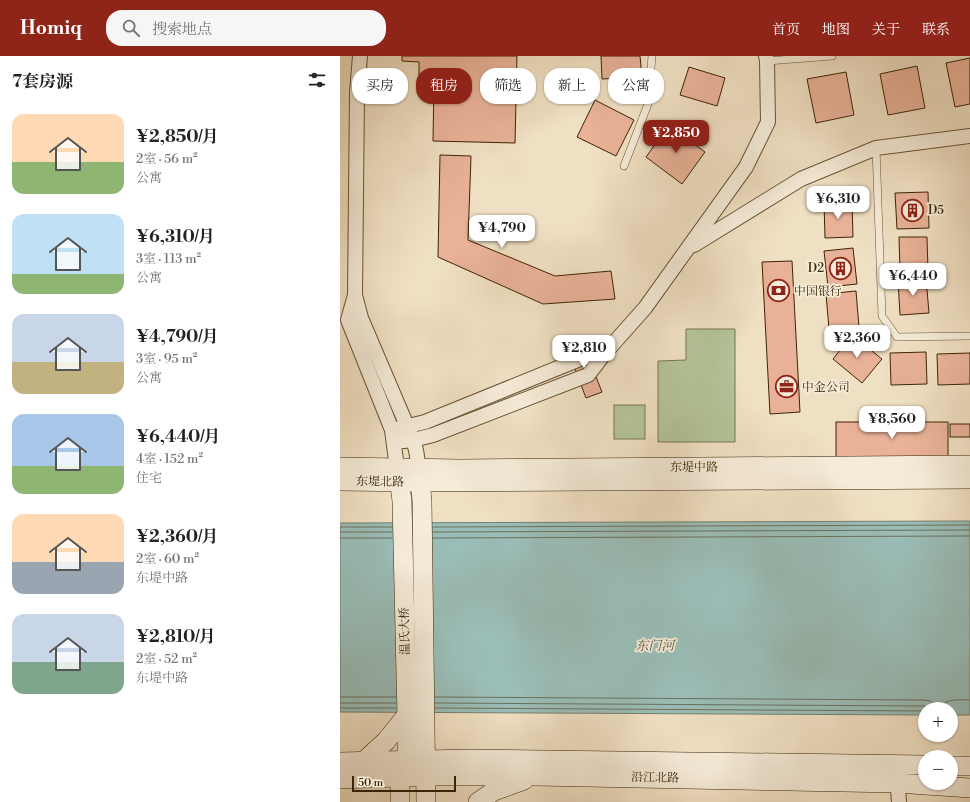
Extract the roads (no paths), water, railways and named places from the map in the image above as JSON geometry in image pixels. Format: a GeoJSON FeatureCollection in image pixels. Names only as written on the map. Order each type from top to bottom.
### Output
{"type":"FeatureCollection","features":[{"type":"Feature","properties":{"kind":"main road","name":"东堤中路"},"geometry":{"type":"LineString","coordinates":[[420,484],[970,465]]}},
{"type":"Feature","properties":{"kind":"main road","name":"东堤北路"},"geometry":{"type":"LineString","coordinates":[[340,467],[398,475],[420,484]]}},
{"type":"Feature","properties":{"kind":"main road","name":"东堤北路"},"geometry":{"type":"LineString","coordinates":[[340,481],[398,475]]}},
{"type":"Feature","properties":{"kind":"main road","name":"温氏大桥"},"geometry":{"type":"LineString","coordinates":[[398,475],[402,501],[407,715],[400,802]]}},
{"type":"Feature","properties":{"kind":"main road","name":"东堤中路"},"geometry":{"type":"LineString","coordinates":[[420,484],[970,479]]}},
{"type":"Feature","properties":{"kind":"main road","name":"温氏大桥"},"geometry":{"type":"LineString","coordinates":[[420,484],[426,802]]}},
{"type":"Feature","properties":{"kind":"main road"},"geometry":{"type":"LineString","coordinates":[[363,762],[386,741],[407,715]]}},
{"type":"Feature","properties":{"kind":"main road","name":"沿江北路"},"geometry":{"type":"LineString","coordinates":[[426,768],[469,759],[918,765]]}},
{"type":"Feature","properties":{"kind":"main road","name":"沿江北路"},"geometry":{"type":"LineString","coordinates":[[340,762],[363,762],[403,769]]}},
{"type":"Feature","properties":{"kind":"main road"},"geometry":{"type":"LineString","coordinates":[[958,766],[970,766]]}},
{"type":"Feature","properties":{"kind":"main road","name":"沿江北路"},"geometry":{"type":"LineString","coordinates":[[340,779],[403,769],[426,768],[536,776],[897,783],[970,788]]}},
{"type":"Feature","properties":{"kind":"main road"},"geometry":{"type":"LineString","coordinates":[[478,802],[494,791],[536,776]]}},
{"type":"Feature","properties":{"kind":"street"},"geometry":{"type":"LineString","coordinates":[[360,56],[357,92],[354,295],[348,320],[393,436],[398,475]]}},
{"type":"Feature","properties":{"kind":"street"},"geometry":{"type":"LineString","coordinates":[[393,436],[413,440],[433,435],[588,375],[645,308],[746,167],[768,122],[766,59]]}},
{"type":"Feature","properties":{"kind":"street"},"geometry":{"type":"LineString","coordinates":[[687,250],[801,178],[876,148],[970,136]]}},
{"type":"Feature","properties":{"kind":"street"},"geometry":{"type":"LineString","coordinates":[[354,295],[361,318],[406,427],[413,440],[416,450],[420,484]]}},
{"type":"Feature","properties":{"kind":"street"},"geometry":{"type":"LineString","coordinates":[[393,436],[406,427],[425,422],[580,359],[605,354]]}},
{"type":"Feature","properties":{"kind":"street"},"geometry":{"type":"LineString","coordinates":[[896,764],[899,802]]}},
{"type":"Feature","properties":{"kind":"lane"},"geometry":{"type":"LineString","coordinates":[[624,166],[648,104],[652,56]]}},
{"type":"Feature","properties":{"kind":"lane"},"geometry":{"type":"LineString","coordinates":[[766,59],[832,56]]}},
{"type":"Feature","properties":{"kind":"lane"},"geometry":{"type":"LineString","coordinates":[[876,148],[882,316],[897,337],[970,336]]}},
{"type":"Feature","properties":{"kind":"water","name":"东门河"},"geometry":{"type":"Polygon","coordinates":[[[970,521],[970,715],[958,715],[958,702],[918,702],[918,715],[340,712],[340,523],[970,521]]]}},
{"type":"Feature","properties":{"kind":"place","name":"D5"},"geometry":{"type":"Point","coordinates":[912,210]}},
{"type":"Feature","properties":{"kind":"place","name":"D2"},"geometry":{"type":"Point","coordinates":[840,268]}},
{"type":"Feature","properties":{"kind":"place","name":"中国银行"},"geometry":{"type":"Point","coordinates":[779,291]}},
{"type":"Feature","properties":{"kind":"place","name":"中金公司"},"geometry":{"type":"Point","coordinates":[787,387]}}]}
